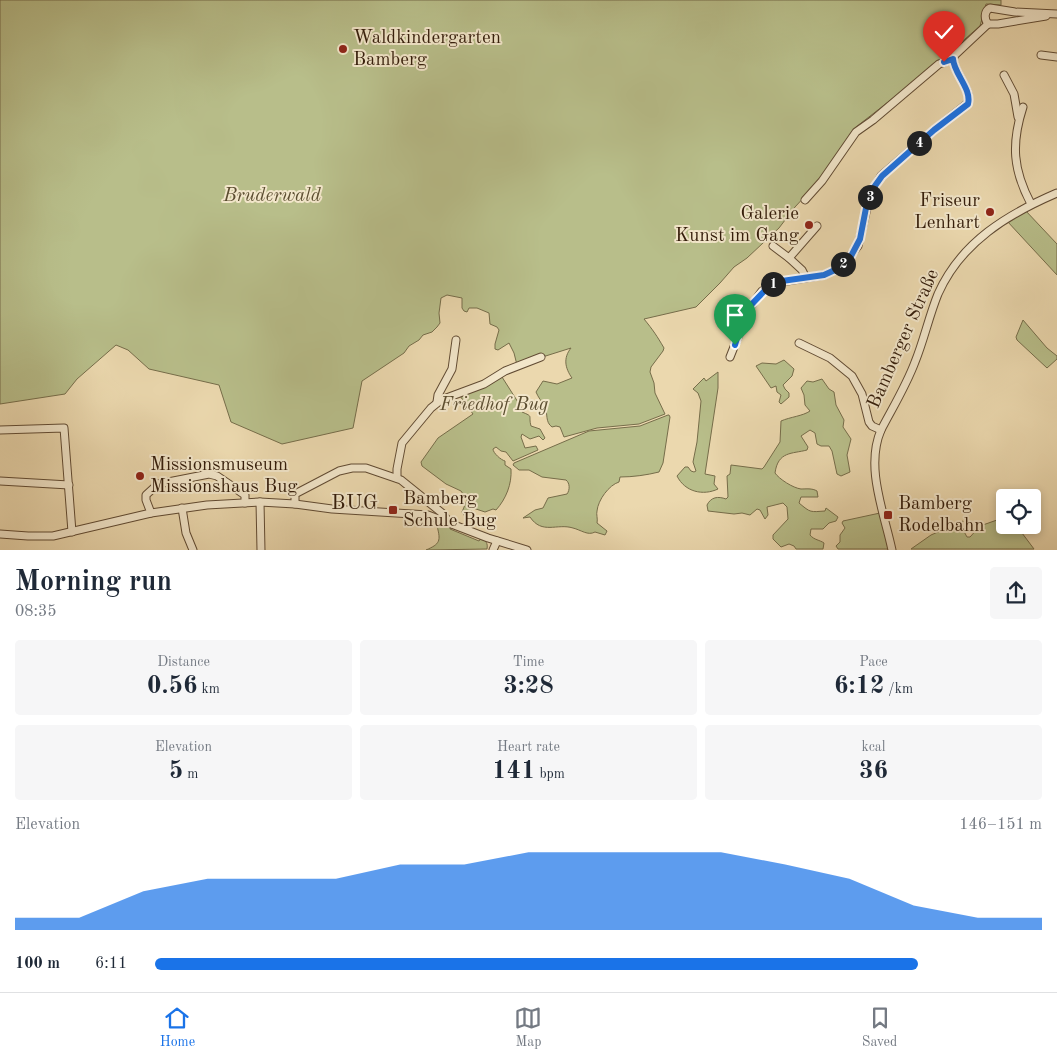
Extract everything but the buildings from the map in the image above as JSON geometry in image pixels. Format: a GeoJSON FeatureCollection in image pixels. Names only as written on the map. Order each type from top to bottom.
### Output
{"type":"FeatureCollection","features":[{"type":"Feature","properties":{"kind":"street"},"geometry":{"type":"LineString","coordinates":[[805,200],[822,181],[859,129],[873,120],[939,64],[953,59],[988,24],[1057,14],[1015,12],[992,7],[986,11],[985,17],[988,24]]}},
{"type":"Feature","properties":{"kind":"street"},"geometry":{"type":"LineString","coordinates":[[1041,55],[1057,57]]}},
{"type":"Feature","properties":{"kind":"street"},"geometry":{"type":"LineString","coordinates":[[730,358],[749,309],[762,291],[775,283],[824,275],[850,258],[860,239],[866,208],[872,190],[882,176],[934,130],[968,104],[968,94],[953,59]]}},
{"type":"Feature","properties":{"kind":"street"},"geometry":{"type":"LineString","coordinates":[[1004,76],[1014,94],[1018,122]]}},
{"type":"Feature","properties":{"kind":"street"},"geometry":{"type":"LineString","coordinates":[[1023,107],[1018,122],[1014,147],[1023,190],[1031,204]]}},
{"type":"Feature","properties":{"kind":"street","name":"Bamberger Straße"},"geometry":{"type":"LineString","coordinates":[[892,550],[875,471],[876,444],[880,430],[914,365],[938,295],[953,268],[971,247],[992,228],[1012,214],[1057,193]]}},
{"type":"Feature","properties":{"kind":"street"},"geometry":{"type":"LineString","coordinates":[[789,258],[817,226]]}},
{"type":"Feature","properties":{"kind":"street"},"geometry":{"type":"LineString","coordinates":[[773,246],[802,270],[806,278]]}},
{"type":"Feature","properties":{"kind":"street"},"geometry":{"type":"LineString","coordinates":[[437,402],[438,395],[452,369],[456,340]]}},
{"type":"Feature","properties":{"kind":"street"},"geometry":{"type":"LineString","coordinates":[[799,343],[830,358],[852,376],[862,394],[869,422],[880,430]]}},
{"type":"Feature","properties":{"kind":"street"},"geometry":{"type":"LineString","coordinates":[[397,478],[402,443],[421,418],[437,402],[476,388],[505,371],[541,358]]}},
{"type":"Feature","properties":{"kind":"street"},"geometry":{"type":"LineString","coordinates":[[0,430],[64,428],[72,532]]}},
{"type":"Feature","properties":{"kind":"street"},"geometry":{"type":"LineString","coordinates":[[295,504],[295,494],[339,471],[352,468],[366,468],[397,478],[442,513],[449,523]]}},
{"type":"Feature","properties":{"kind":"street"},"geometry":{"type":"LineString","coordinates":[[151,513],[146,495],[158,484],[209,474],[217,476],[245,495],[246,503]]}},
{"type":"Feature","properties":{"kind":"street"},"geometry":{"type":"LineString","coordinates":[[0,481],[68,485]]}},
{"type":"Feature","properties":{"kind":"street"},"geometry":{"type":"LineString","coordinates":[[260,502],[261,550]]}},
{"type":"Feature","properties":{"kind":"street"},"geometry":{"type":"LineString","coordinates":[[0,534],[43,537],[151,513],[182,508],[260,502],[332,509],[419,514],[527,550]]}},
{"type":"Feature","properties":{"kind":"street"},"geometry":{"type":"LineString","coordinates":[[182,508],[186,533],[194,550]]}},
{"type":"Feature","properties":{"kind":"street"},"geometry":{"type":"LineString","coordinates":[[492,550],[497,540]]}},
{"type":"Feature","properties":{"kind":"green space","name":"Bruderwald"},"geometry":{"type":"Polygon","coordinates":[[[0,0],[1001,0],[1001,5],[986,4],[980,26],[928,71],[856,127],[821,179],[795,207],[779,228],[747,258],[734,267],[696,307],[644,319],[664,348],[651,367],[650,372],[655,393],[665,414],[639,424],[597,428],[564,437],[560,427],[552,427],[548,423],[545,407],[536,392],[543,381],[557,384],[572,378],[566,363],[568,352],[571,348],[517,365],[509,343],[498,350],[495,349],[499,330],[490,324],[489,313],[477,308],[469,308],[467,312],[464,311],[462,308],[462,298],[447,295],[441,298],[440,323],[437,327],[409,346],[404,353],[362,381],[353,428],[282,444],[231,422],[219,385],[149,369],[128,350],[116,345],[77,379],[65,394],[0,404],[0,0]]]}},
{"type":"Feature","properties":{"kind":"green space"},"geometry":{"type":"Polygon","coordinates":[[[1025,210],[1057,244],[1057,275],[1007,221],[1025,210]]]}},
{"type":"Feature","properties":{"kind":"green space"},"geometry":{"type":"Polygon","coordinates":[[[1023,320],[1047,348],[1057,356],[1057,359],[1047,368],[1017,340],[1016,337],[1023,320]]]}},
{"type":"Feature","properties":{"kind":"green space"},"geometry":{"type":"Polygon","coordinates":[[[784,360],[794,369],[792,376],[783,385],[789,393],[789,397],[781,404],[779,402],[781,395],[777,392],[776,386],[771,388],[756,366],[762,363],[776,364],[784,360]]]}},
{"type":"Feature","properties":{"kind":"green space"},"geometry":{"type":"Polygon","coordinates":[[[718,372],[718,388],[705,474],[715,476],[714,484],[718,489],[706,492],[695,491],[685,486],[677,476],[685,467],[688,467],[691,471],[696,471],[693,462],[701,401],[698,393],[693,389],[704,378],[706,381],[718,372]]]}},
{"type":"Feature","properties":{"kind":"green space","name":"Friedhof Bug"},"geometry":{"type":"Polygon","coordinates":[[[502,377],[523,410],[522,412],[529,416],[531,426],[540,429],[545,438],[543,440],[539,436],[530,439],[522,434],[521,437],[525,448],[536,446],[538,450],[513,461],[506,452],[496,447],[493,449],[505,461],[505,465],[511,469],[508,491],[496,510],[493,509],[485,512],[473,508],[466,518],[462,512],[467,500],[461,491],[446,484],[422,466],[421,462],[438,438],[473,414],[460,396],[502,377]]]}},
{"type":"Feature","properties":{"kind":"green space"},"geometry":{"type":"Polygon","coordinates":[[[822,379],[829,389],[834,392],[836,405],[844,420],[843,427],[851,439],[847,455],[850,472],[841,476],[837,474],[832,451],[829,446],[817,444],[815,433],[810,430],[801,436],[808,447],[807,450],[782,457],[775,473],[794,487],[817,491],[818,497],[801,497],[799,503],[806,509],[816,512],[825,511],[826,508],[838,517],[836,521],[829,523],[823,529],[811,529],[810,535],[824,543],[823,549],[796,549],[789,544],[781,547],[773,539],[773,535],[788,519],[787,507],[783,503],[767,507],[768,515],[765,519],[760,510],[757,509],[750,515],[708,511],[707,505],[711,500],[718,497],[726,499],[728,497],[727,476],[730,474],[731,465],[762,469],[764,467],[780,442],[781,421],[810,411],[805,405],[801,388],[807,381],[813,382],[822,379]]]}},
{"type":"Feature","properties":{"kind":"green space"},"geometry":{"type":"Polygon","coordinates":[[[669,415],[663,463],[659,472],[640,476],[620,477],[619,482],[611,486],[602,498],[597,512],[597,523],[607,531],[605,535],[595,532],[587,533],[567,527],[540,526],[530,517],[523,518],[535,510],[543,508],[548,498],[567,494],[569,485],[566,480],[542,477],[529,470],[519,470],[513,465],[514,463],[589,431],[640,426],[669,415]]]}},
{"type":"Feature","properties":{"kind":"green space"},"geometry":{"type":"Polygon","coordinates":[[[880,513],[889,549],[838,549],[836,546],[840,542],[840,535],[845,528],[842,523],[843,521],[880,513]]]}},
{"type":"Feature","properties":{"kind":"green space"},"geometry":{"type":"Polygon","coordinates":[[[996,520],[996,534],[1023,534],[1034,549],[911,549],[931,535],[963,521],[961,526],[967,537],[970,537],[980,526],[996,520]]]}},
{"type":"Feature","properties":{"kind":"green space"},"geometry":{"type":"Polygon","coordinates":[[[439,523],[451,526],[450,529],[479,541],[481,538],[486,542],[487,549],[426,550],[437,544],[439,535],[437,526],[439,523]]]}},
{"type":"Feature","properties":{"kind":"place","name":"Waldkindergarten Bamberg"},"geometry":{"type":"Point","coordinates":[343,49]}},
{"type":"Feature","properties":{"kind":"place","name":"Friseur Lenhart"},"geometry":{"type":"Point","coordinates":[990,212]}},
{"type":"Feature","properties":{"kind":"place","name":"Galerie Kunst im Gang"},"geometry":{"type":"Point","coordinates":[809,225]}},
{"type":"Feature","properties":{"kind":"place","name":"Missionsmuseum Missionshaus Bug"},"geometry":{"type":"Point","coordinates":[140,476]}},
{"type":"Feature","properties":{"kind":"place","name":"Bamberg Schule Bug"},"geometry":{"type":"Point","coordinates":[393,510]}},
{"type":"Feature","properties":{"kind":"place","name":"Bamberg Rodelbahn"},"geometry":{"type":"Point","coordinates":[888,515]}},
{"type":"Feature","properties":{"kind":"district","name":"BUG"},"geometry":{"type":"Point","coordinates":[355,503]}},
{"type":"Feature","properties":{"kind":"route"},"geometry":{"type":"LineString","coordinates":[[735,345],[740,328],[751,305],[762,291],[782,281],[824,275],[837,269],[850,258],[858,246],[866,208],[876,183],[891,167],[934,130],[968,104],[968,94],[953,64],[953,59],[944,62]]}}]}
